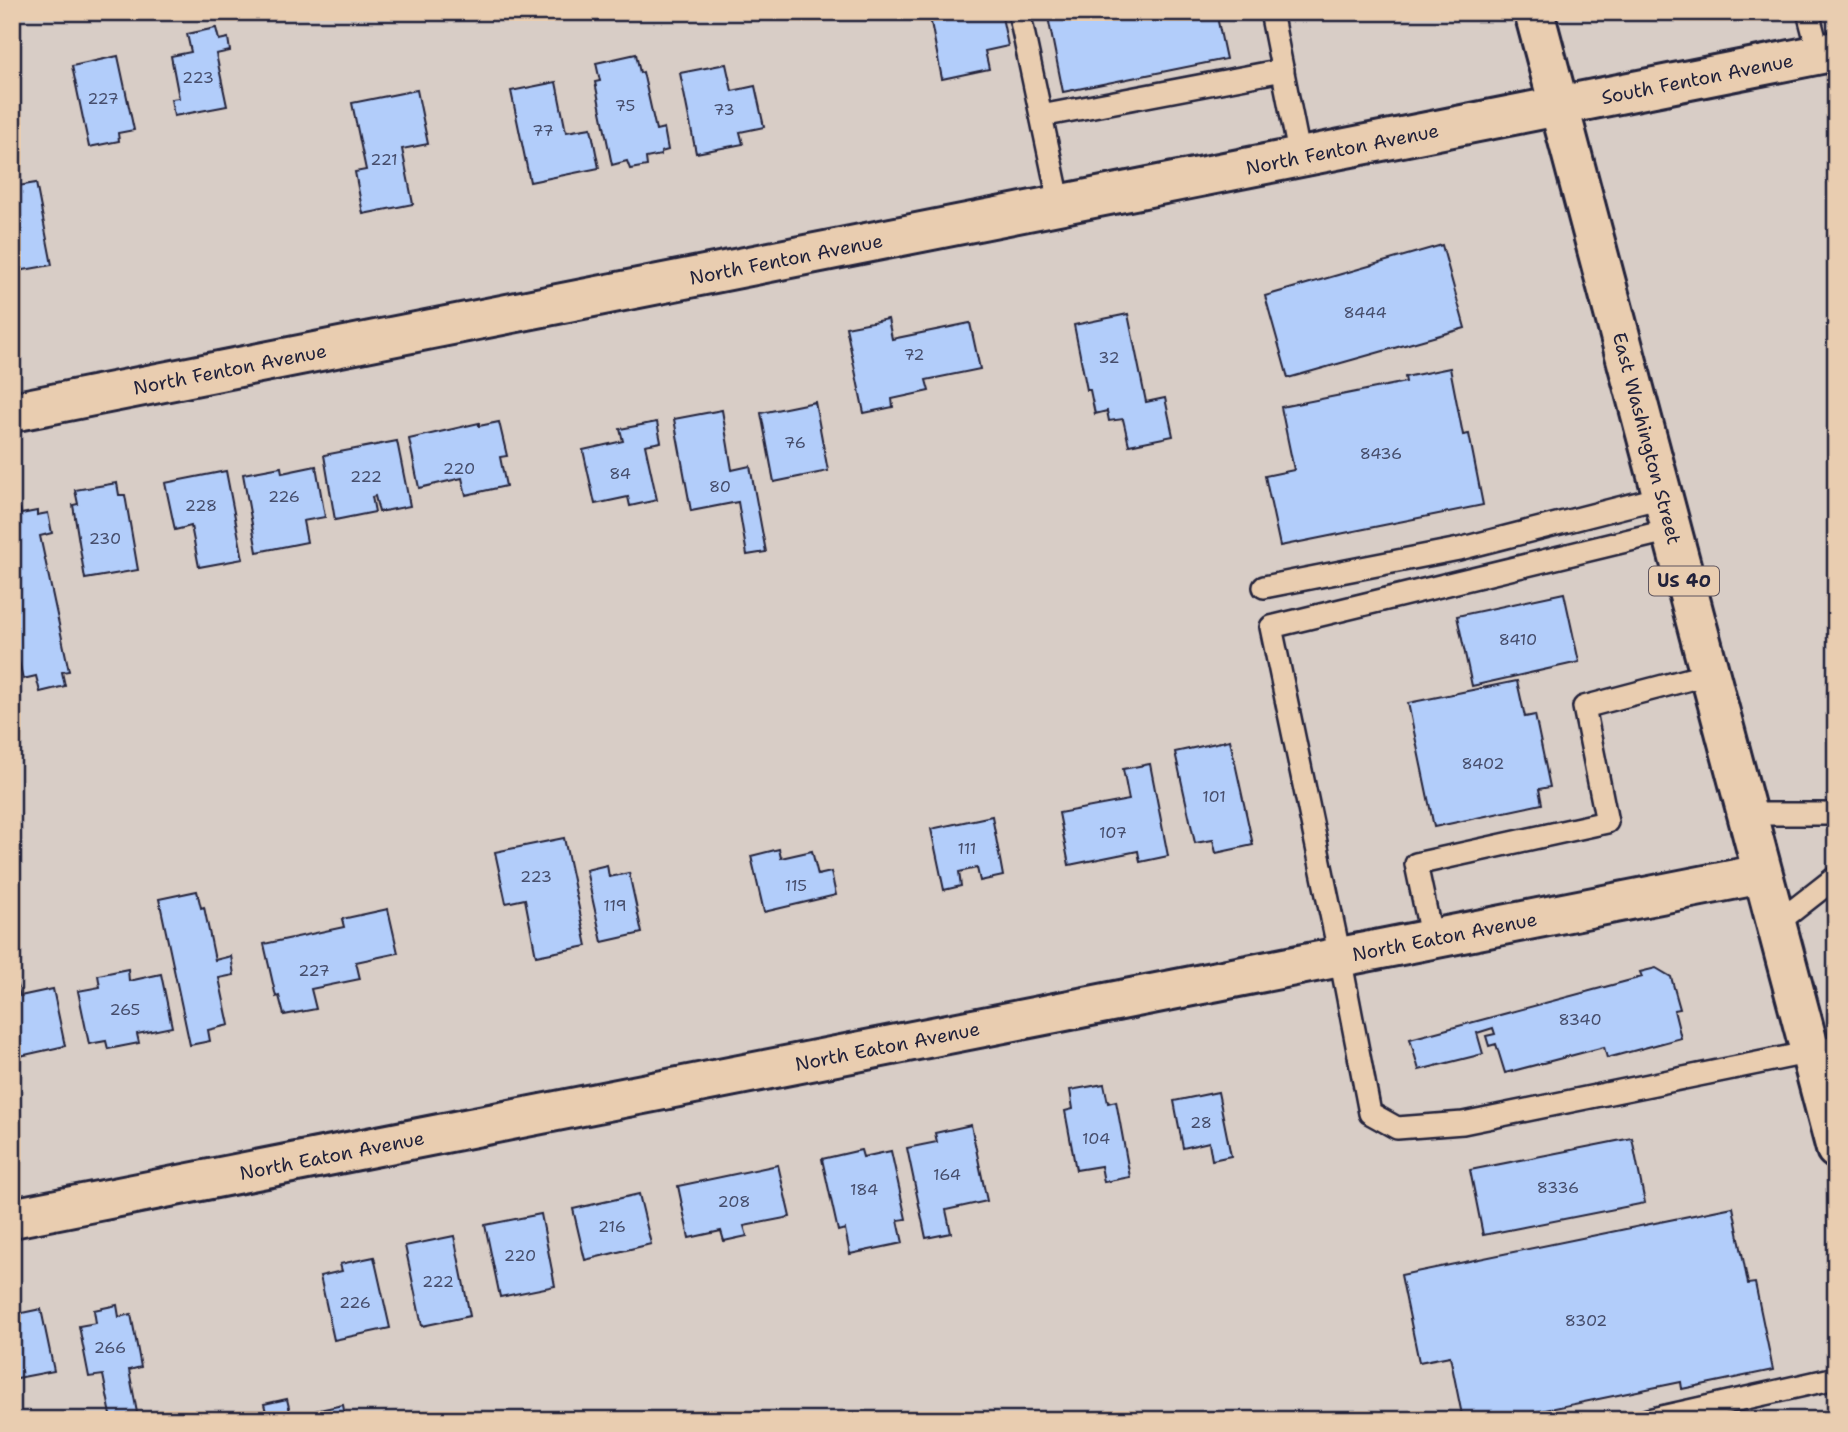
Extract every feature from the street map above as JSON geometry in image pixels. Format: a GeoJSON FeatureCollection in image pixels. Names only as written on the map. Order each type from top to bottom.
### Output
{"type":"FeatureCollection","features":[{"type":"Feature","properties":{"kind":"street","name":"East Washington Street"},"geometry":{"type":"LineString","coordinates":[[1534,12],[1762,874],[1776,924],[1823,1050],[1836,1149]]}},
{"type":"Feature","properties":{"kind":"street","name":"South Fenton Avenue"},"geometry":{"type":"LineString","coordinates":[[1559,107],[1827,53]]}},
{"type":"Feature","properties":{"kind":"street","name":"North Fenton Avenue"},"geometry":{"type":"LineString","coordinates":[[12,412],[1559,107]]}},
{"type":"Feature","properties":{"kind":"street","name":"North Eaton Avenue"},"geometry":{"type":"LineString","coordinates":[[12,1218],[1762,874]]}},
{"type":"Feature","properties":{"kind":"lane"},"geometry":{"type":"LineString","coordinates":[[1019,12],[1060,205]]}},
{"type":"Feature","properties":{"kind":"lane"},"geometry":{"type":"LineString","coordinates":[[1271,12],[1300,158]]}},
{"type":"Feature","properties":{"kind":"lane"},"geometry":{"type":"LineString","coordinates":[[1808,12],[1827,53]]}},
{"type":"Feature","properties":{"kind":"lane"},"geometry":{"type":"LineString","coordinates":[[1041,116],[1283,70]]}},
{"type":"Feature","properties":{"kind":"lane"},"geometry":{"type":"LineString","coordinates":[[1264,587],[1666,513]]}},
{"type":"Feature","properties":{"kind":"lane"},"geometry":{"type":"LineString","coordinates":[[1666,513],[1271,627],[1370,1113],[1396,1129],[1463,1123],[1823,1050]]}},
{"type":"Feature","properties":{"kind":"lane"},"geometry":{"type":"LineString","coordinates":[[1432,940],[1416,864],[1607,822],[1584,707],[1709,674]]}},
{"type":"Feature","properties":{"kind":"lane"},"geometry":{"type":"LineString","coordinates":[[1746,814],[1836,814]]}},
{"type":"Feature","properties":{"kind":"lane"},"geometry":{"type":"LineString","coordinates":[[1776,924],[1836,877]]}},
{"type":"Feature","properties":{"kind":"lane"},"geometry":{"type":"LineString","coordinates":[[1648,1420],[1836,1378]]}},
{"type":"Feature","properties":{"kind":"building"},"geometry":{"type":"Polygon","coordinates":[[[929,12],[1001,12],[1008,46],[985,51],[989,69],[942,79],[929,12]]]}},
{"type":"Feature","properties":{"kind":"building"},"geometry":{"type":"Polygon","coordinates":[[[1047,12],[1216,12],[1226,59],[1063,92],[1047,12]]]}},
{"type":"Feature","properties":{"kind":"building"},"geometry":{"type":"Polygon","coordinates":[[[216,28],[219,40],[228,38],[230,51],[216,54],[227,106],[174,116],[171,99],[179,98],[171,56],[191,52],[187,34],[216,28]]]}},
{"type":"Feature","properties":{"kind":"building"},"geometry":{"type":"Polygon","coordinates":[[[636,54],[640,73],[643,72],[656,130],[664,128],[668,150],[661,152],[661,155],[646,158],[647,166],[630,169],[627,161],[612,165],[595,82],[600,81],[596,63],[636,54]]]}},
{"type":"Feature","properties":{"kind":"building"},"geometry":{"type":"Polygon","coordinates":[[[118,56],[134,130],[118,133],[119,141],[89,147],[72,66],[118,56]]]}},
{"type":"Feature","properties":{"kind":"building"},"geometry":{"type":"Polygon","coordinates":[[[726,64],[732,91],[755,86],[764,127],[740,132],[743,144],[696,153],[680,73],[726,64]]]}},
{"type":"Feature","properties":{"kind":"building"},"geometry":{"type":"Polygon","coordinates":[[[556,82],[566,132],[591,128],[599,168],[530,182],[511,91],[556,82]]]}},
{"type":"Feature","properties":{"kind":"building"},"geometry":{"type":"Polygon","coordinates":[[[417,90],[428,144],[402,149],[413,204],[363,214],[355,172],[366,170],[352,103],[417,90]]]}},
{"type":"Feature","properties":{"kind":"building"},"geometry":{"type":"Polygon","coordinates":[[[36,183],[52,265],[12,272],[12,187],[36,183]]]}},
{"type":"Feature","properties":{"kind":"building"},"geometry":{"type":"Polygon","coordinates":[[[1442,245],[1465,328],[1288,378],[1265,296],[1442,245]]]}},
{"type":"Feature","properties":{"kind":"building"},"geometry":{"type":"Polygon","coordinates":[[[1128,314],[1146,402],[1165,398],[1173,436],[1129,445],[1123,419],[1109,421],[1107,411],[1095,414],[1090,390],[1087,390],[1074,325],[1128,314]]]}},
{"type":"Feature","properties":{"kind":"building"},"geometry":{"type":"Polygon","coordinates":[[[888,319],[892,339],[970,323],[980,369],[926,380],[929,391],[892,399],[893,407],[864,413],[846,327],[888,319]]]}},
{"type":"Feature","properties":{"kind":"building"},"geometry":{"type":"Polygon","coordinates":[[[1450,368],[1463,435],[1469,434],[1483,505],[1280,546],[1265,476],[1294,470],[1281,407],[1406,382],[1405,377],[1450,368]]]}},
{"type":"Feature","properties":{"kind":"building"},"geometry":{"type":"Polygon","coordinates":[[[815,402],[828,471],[774,482],[761,413],[815,402]]]}},
{"type":"Feature","properties":{"kind":"building"},"geometry":{"type":"Polygon","coordinates":[[[722,410],[732,470],[750,466],[766,552],[747,555],[738,502],[691,511],[674,419],[722,410]]]}},
{"type":"Feature","properties":{"kind":"building"},"geometry":{"type":"Polygon","coordinates":[[[499,422],[507,456],[500,457],[506,486],[466,495],[462,478],[419,488],[409,439],[479,423],[479,426],[499,422]]]}},
{"type":"Feature","properties":{"kind":"building"},"geometry":{"type":"Polygon","coordinates":[[[657,422],[661,442],[645,445],[657,500],[630,506],[628,497],[595,504],[583,450],[623,441],[620,429],[657,422]]]}},
{"type":"Feature","properties":{"kind":"building"},"geometry":{"type":"Polygon","coordinates":[[[397,441],[410,506],[379,512],[375,496],[372,497],[375,512],[335,520],[324,455],[397,441]]]}},
{"type":"Feature","properties":{"kind":"building"},"geometry":{"type":"Polygon","coordinates":[[[316,466],[325,517],[303,521],[307,542],[257,552],[243,474],[281,467],[282,473],[316,466]]]}},
{"type":"Feature","properties":{"kind":"building"},"geometry":{"type":"Polygon","coordinates":[[[226,471],[243,559],[199,567],[191,526],[175,530],[165,483],[226,471]]]}},
{"type":"Feature","properties":{"kind":"building"},"geometry":{"type":"Polygon","coordinates":[[[117,483],[119,495],[125,495],[138,570],[85,579],[73,505],[78,504],[75,490],[117,483]]]}},
{"type":"Feature","properties":{"kind":"building"},"geometry":{"type":"Polygon","coordinates":[[[20,509],[21,514],[37,511],[37,515],[48,513],[52,533],[40,536],[69,671],[62,672],[65,686],[40,692],[36,676],[23,679],[12,631],[12,511],[20,509]]]}},
{"type":"Feature","properties":{"kind":"building"},"geometry":{"type":"Polygon","coordinates":[[[1564,593],[1579,662],[1472,686],[1457,616],[1564,593]]]}},
{"type":"Feature","properties":{"kind":"building"},"geometry":{"type":"Polygon","coordinates":[[[1517,681],[1525,717],[1535,715],[1550,787],[1539,789],[1542,804],[1434,827],[1408,703],[1517,681]]]}},
{"type":"Feature","properties":{"kind":"building"},"geometry":{"type":"Polygon","coordinates":[[[1230,740],[1253,845],[1216,853],[1213,840],[1195,843],[1175,752],[1230,740]]]}},
{"type":"Feature","properties":{"kind":"building"},"geometry":{"type":"Polygon","coordinates":[[[1150,764],[1168,856],[1140,862],[1138,851],[1069,865],[1059,813],[1129,800],[1123,769],[1150,764]]]}},
{"type":"Feature","properties":{"kind":"building"},"geometry":{"type":"Polygon","coordinates":[[[992,816],[1003,876],[980,881],[977,868],[959,872],[961,886],[944,890],[931,829],[992,816]]]}},
{"type":"Feature","properties":{"kind":"building"},"geometry":{"type":"Polygon","coordinates":[[[564,838],[587,946],[536,956],[525,899],[506,903],[495,852],[564,838]]]}},
{"type":"Feature","properties":{"kind":"building"},"geometry":{"type":"Polygon","coordinates":[[[779,849],[781,858],[812,851],[818,875],[831,872],[836,895],[764,912],[751,856],[779,849]]]}},
{"type":"Feature","properties":{"kind":"building"},"geometry":{"type":"Polygon","coordinates":[[[607,865],[609,877],[629,873],[642,933],[602,942],[586,870],[607,865]]]}},
{"type":"Feature","properties":{"kind":"building"},"geometry":{"type":"Polygon","coordinates":[[[197,891],[201,908],[204,907],[215,960],[231,956],[234,975],[219,978],[229,1025],[208,1030],[210,1041],[190,1045],[159,899],[197,891]]]}},
{"type":"Feature","properties":{"kind":"building"},"geometry":{"type":"Polygon","coordinates":[[[388,909],[398,953],[356,962],[360,979],[311,989],[316,1009],[284,1015],[279,996],[276,997],[264,944],[344,927],[342,919],[388,909]]]}},
{"type":"Feature","properties":{"kind":"building"},"geometry":{"type":"Polygon","coordinates":[[[1656,968],[1671,977],[1680,1009],[1674,1010],[1681,1038],[1607,1058],[1604,1047],[1505,1073],[1496,1044],[1489,1046],[1486,1036],[1495,1034],[1493,1028],[1477,1033],[1483,1054],[1419,1070],[1410,1039],[1642,977],[1640,972],[1656,968]]]}},
{"type":"Feature","properties":{"kind":"building"},"geometry":{"type":"Polygon","coordinates":[[[128,969],[129,981],[161,974],[172,1027],[137,1034],[139,1043],[108,1049],[106,1041],[89,1044],[78,991],[100,987],[98,975],[128,969]]]}},
{"type":"Feature","properties":{"kind":"building"},"geometry":{"type":"Polygon","coordinates":[[[16,982],[20,996],[53,989],[65,1046],[20,1056],[19,1050],[12,1051],[12,983],[16,982]]]}},
{"type":"Feature","properties":{"kind":"building"},"geometry":{"type":"Polygon","coordinates":[[[1104,1084],[1108,1103],[1116,1101],[1130,1177],[1104,1182],[1101,1166],[1076,1170],[1065,1111],[1073,1109],[1070,1090],[1104,1084]]]}},
{"type":"Feature","properties":{"kind":"building"},"geometry":{"type":"Polygon","coordinates":[[[1218,1092],[1231,1156],[1212,1160],[1209,1142],[1183,1148],[1174,1101],[1218,1092]]]}},
{"type":"Feature","properties":{"kind":"building"},"geometry":{"type":"Polygon","coordinates":[[[971,1125],[987,1201],[946,1210],[951,1233],[926,1238],[907,1148],[937,1142],[935,1133],[971,1125]]]}},
{"type":"Feature","properties":{"kind":"building"},"geometry":{"type":"Polygon","coordinates":[[[1632,1138],[1645,1203],[1483,1235],[1470,1170],[1632,1138]]]}},
{"type":"Feature","properties":{"kind":"building"},"geometry":{"type":"Polygon","coordinates":[[[861,1150],[863,1157],[891,1151],[906,1219],[898,1220],[903,1243],[850,1254],[845,1229],[838,1231],[822,1159],[861,1150]]]}},
{"type":"Feature","properties":{"kind":"building"},"geometry":{"type":"Polygon","coordinates":[[[778,1165],[790,1217],[744,1226],[747,1236],[724,1241],[721,1231],[689,1238],[678,1186],[778,1165]]]}},
{"type":"Feature","properties":{"kind":"building"},"geometry":{"type":"Polygon","coordinates":[[[639,1194],[651,1244],[585,1260],[573,1209],[639,1194]]]}},
{"type":"Feature","properties":{"kind":"building"},"geometry":{"type":"Polygon","coordinates":[[[1733,1207],[1748,1284],[1755,1283],[1773,1370],[1682,1389],[1681,1382],[1497,1420],[1463,1420],[1450,1356],[1419,1362],[1401,1275],[1733,1207]]]}},
{"type":"Feature","properties":{"kind":"building"},"geometry":{"type":"Polygon","coordinates":[[[541,1214],[555,1286],[500,1297],[485,1225],[541,1214]]]}},
{"type":"Feature","properties":{"kind":"building"},"geometry":{"type":"Polygon","coordinates":[[[454,1236],[470,1316],[422,1326],[405,1246],[454,1236]]]}},
{"type":"Feature","properties":{"kind":"building"},"geometry":{"type":"Polygon","coordinates":[[[374,1257],[390,1328],[334,1340],[320,1276],[342,1271],[340,1264],[374,1257]]]}},
{"type":"Feature","properties":{"kind":"building"},"geometry":{"type":"Polygon","coordinates":[[[117,1305],[119,1317],[131,1314],[141,1367],[129,1370],[138,1418],[164,1413],[165,1420],[112,1420],[103,1375],[89,1377],[79,1326],[96,1323],[94,1310],[117,1305]]]}},
{"type":"Feature","properties":{"kind":"building"},"geometry":{"type":"Polygon","coordinates":[[[41,1309],[54,1371],[12,1379],[12,1315],[41,1309]]]}},
{"type":"Feature","properties":{"kind":"building"},"geometry":{"type":"Polygon","coordinates":[[[287,1399],[291,1416],[343,1405],[346,1420],[268,1420],[264,1404],[287,1399]]]}}]}
